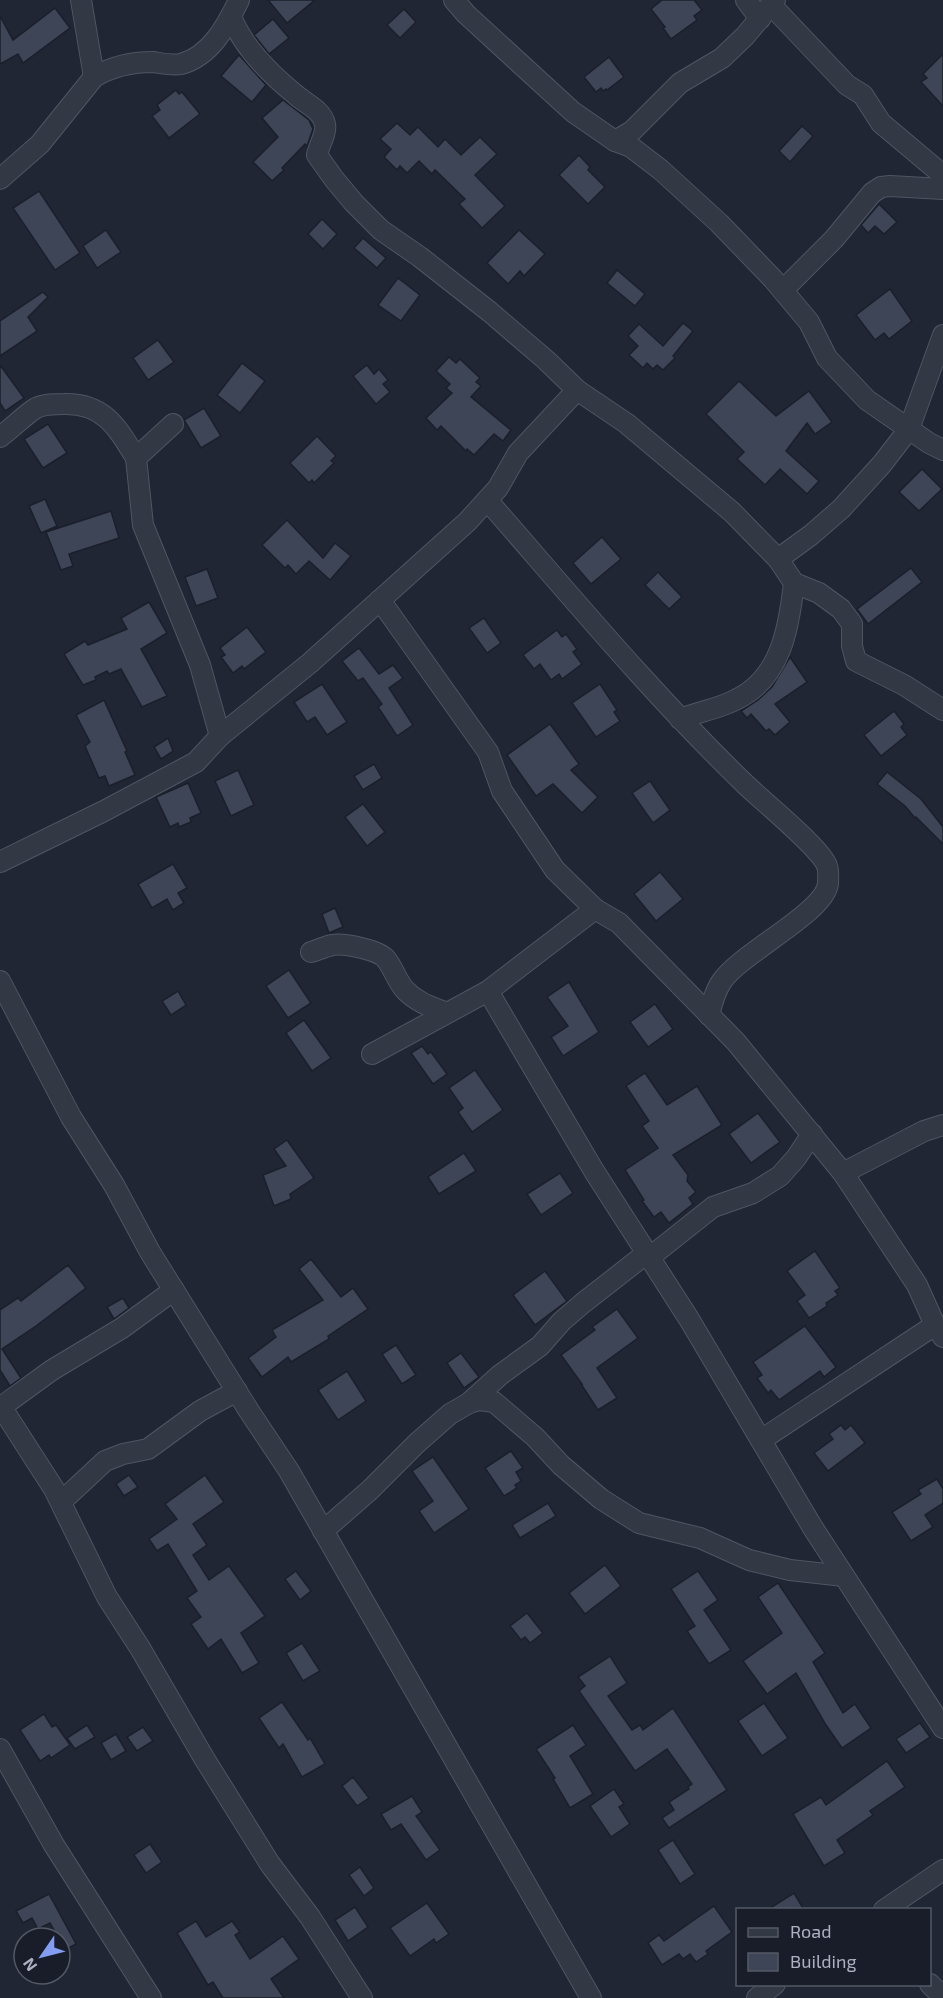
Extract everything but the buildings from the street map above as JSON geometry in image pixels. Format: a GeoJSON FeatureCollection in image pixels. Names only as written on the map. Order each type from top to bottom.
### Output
{"type":"FeatureCollection","features":[{"type":"Feature","properties":{"kind":"street"},"geometry":{"type":"LineString","coordinates":[[81,0],[94,77]]}},
{"type":"Feature","properties":{"kind":"street"},"geometry":{"type":"LineString","coordinates":[[454,0],[466,14],[573,112],[615,141],[631,147],[661,170],[719,223],[783,290],[809,322],[827,358],[867,400],[943,450]]}},
{"type":"Feature","properties":{"kind":"street"},"geometry":{"type":"LineString","coordinates":[[746,0],[769,8],[847,85],[863,95],[881,123],[943,175]]}},
{"type":"Feature","properties":{"kind":"street"},"geometry":{"type":"LineString","coordinates":[[0,179],[40,144],[94,77],[105,71],[135,63],[179,65],[200,55],[226,29],[235,8]]}},
{"type":"Feature","properties":{"kind":"street"},"geometry":{"type":"LineString","coordinates":[[235,8],[237,32],[253,54],[298,97],[310,104],[325,123],[325,132],[317,155],[354,203],[381,230],[420,257],[498,319],[577,390],[626,423],[732,512],[778,559],[794,583],[819,593],[842,609],[852,624],[852,646],[856,661],[904,685],[943,710]]}},
{"type":"Feature","properties":{"kind":"street"},"geometry":{"type":"LineString","coordinates":[[615,141],[632,131],[680,83],[722,58],[769,8]]}},
{"type":"Feature","properties":{"kind":"street"},"geometry":{"type":"LineString","coordinates":[[783,290],[834,239],[872,193],[881,187],[943,189]]}},
{"type":"Feature","properties":{"kind":"street"},"geometry":{"type":"LineString","coordinates":[[778,559],[811,535],[841,508],[882,464],[909,429],[943,335]]}},
{"type":"Feature","properties":{"kind":"street"},"geometry":{"type":"LineString","coordinates":[[0,862],[104,811],[196,762],[220,736],[310,663],[467,522],[498,488],[518,453],[577,390]]}},
{"type":"Feature","properties":{"kind":"street"},"geometry":{"type":"LineString","coordinates":[[0,437],[37,408],[51,404],[88,406],[105,414],[122,434],[136,458],[143,525],[200,665],[220,736]]}},
{"type":"Feature","properties":{"kind":"street"},"geometry":{"type":"LineString","coordinates":[[136,458],[173,424]]}},
{"type":"Feature","properties":{"kind":"street"},"geometry":{"type":"LineString","coordinates":[[487,500],[594,621],[622,657],[680,719],[763,801],[819,852],[828,867],[828,887],[816,904],[749,955],[722,979],[715,992],[709,1015]]}},
{"type":"Feature","properties":{"kind":"street"},"geometry":{"type":"LineString","coordinates":[[680,719],[737,699],[758,686],[774,665],[789,623],[794,583]]}},
{"type":"Feature","properties":{"kind":"street"},"geometry":{"type":"LineString","coordinates":[[380,600],[488,752],[502,792],[555,870],[595,909],[619,922],[736,1042],[843,1173],[917,1285],[939,1331],[761,1440]]}},
{"type":"Feature","properties":{"kind":"street"},"geometry":{"type":"LineString","coordinates":[[372,1054],[488,991],[595,909]]}},
{"type":"Feature","properties":{"kind":"street"},"geometry":{"type":"LineString","coordinates":[[311,952],[334,944],[366,949],[380,954],[387,960],[393,974],[405,990],[420,1002],[447,1013]]}},
{"type":"Feature","properties":{"kind":"street"},"geometry":{"type":"LineString","coordinates":[[0,981],[72,1117],[114,1185],[150,1252],[289,1471],[591,1998]]}},
{"type":"Feature","properties":{"kind":"street"},"geometry":{"type":"LineString","coordinates":[[488,991],[594,1171],[649,1255],[844,1576],[943,1728]]}},
{"type":"Feature","properties":{"kind":"street"},"geometry":{"type":"LineString","coordinates":[[843,1173],[924,1131],[943,1125]]}},
{"type":"Feature","properties":{"kind":"street"},"geometry":{"type":"LineString","coordinates":[[323,1531],[370,1491],[417,1443],[450,1414],[469,1403],[500,1375],[540,1346],[562,1321],[583,1303],[713,1207],[753,1192],[780,1176],[796,1158],[812,1134]]}},
{"type":"Feature","properties":{"kind":"street"},"geometry":{"type":"LineString","coordinates":[[174,1290],[122,1328],[52,1370],[1,1406],[60,1502],[107,1597],[140,1648],[204,1758],[270,1864],[310,1917],[362,1998]]}},
{"type":"Feature","properties":{"kind":"street"},"geometry":{"type":"LineString","coordinates":[[60,1502],[105,1461],[123,1454],[148,1449],[200,1411],[237,1391]]}},
{"type":"Feature","properties":{"kind":"street"},"geometry":{"type":"LineString","coordinates":[[469,1403],[479,1400],[494,1402],[535,1437],[561,1466],[601,1499],[639,1522],[700,1538],[749,1560],[790,1570],[844,1576]]}},
{"type":"Feature","properties":{"kind":"street"},"geometry":{"type":"LineString","coordinates":[[0,1749],[54,1845],[151,1998]]}},
{"type":"Feature","properties":{"kind":"street"},"geometry":{"type":"LineString","coordinates":[[887,1908],[943,1870]]}},
{"type":"Feature","properties":{"kind":"street"},"geometry":{"type":"LineString","coordinates":[[931,1985],[943,1997]]}},
{"type":"Feature","properties":{"kind":"street"},"geometry":{"type":"LineString","coordinates":[[756,1998],[773,1986]]}}]}
